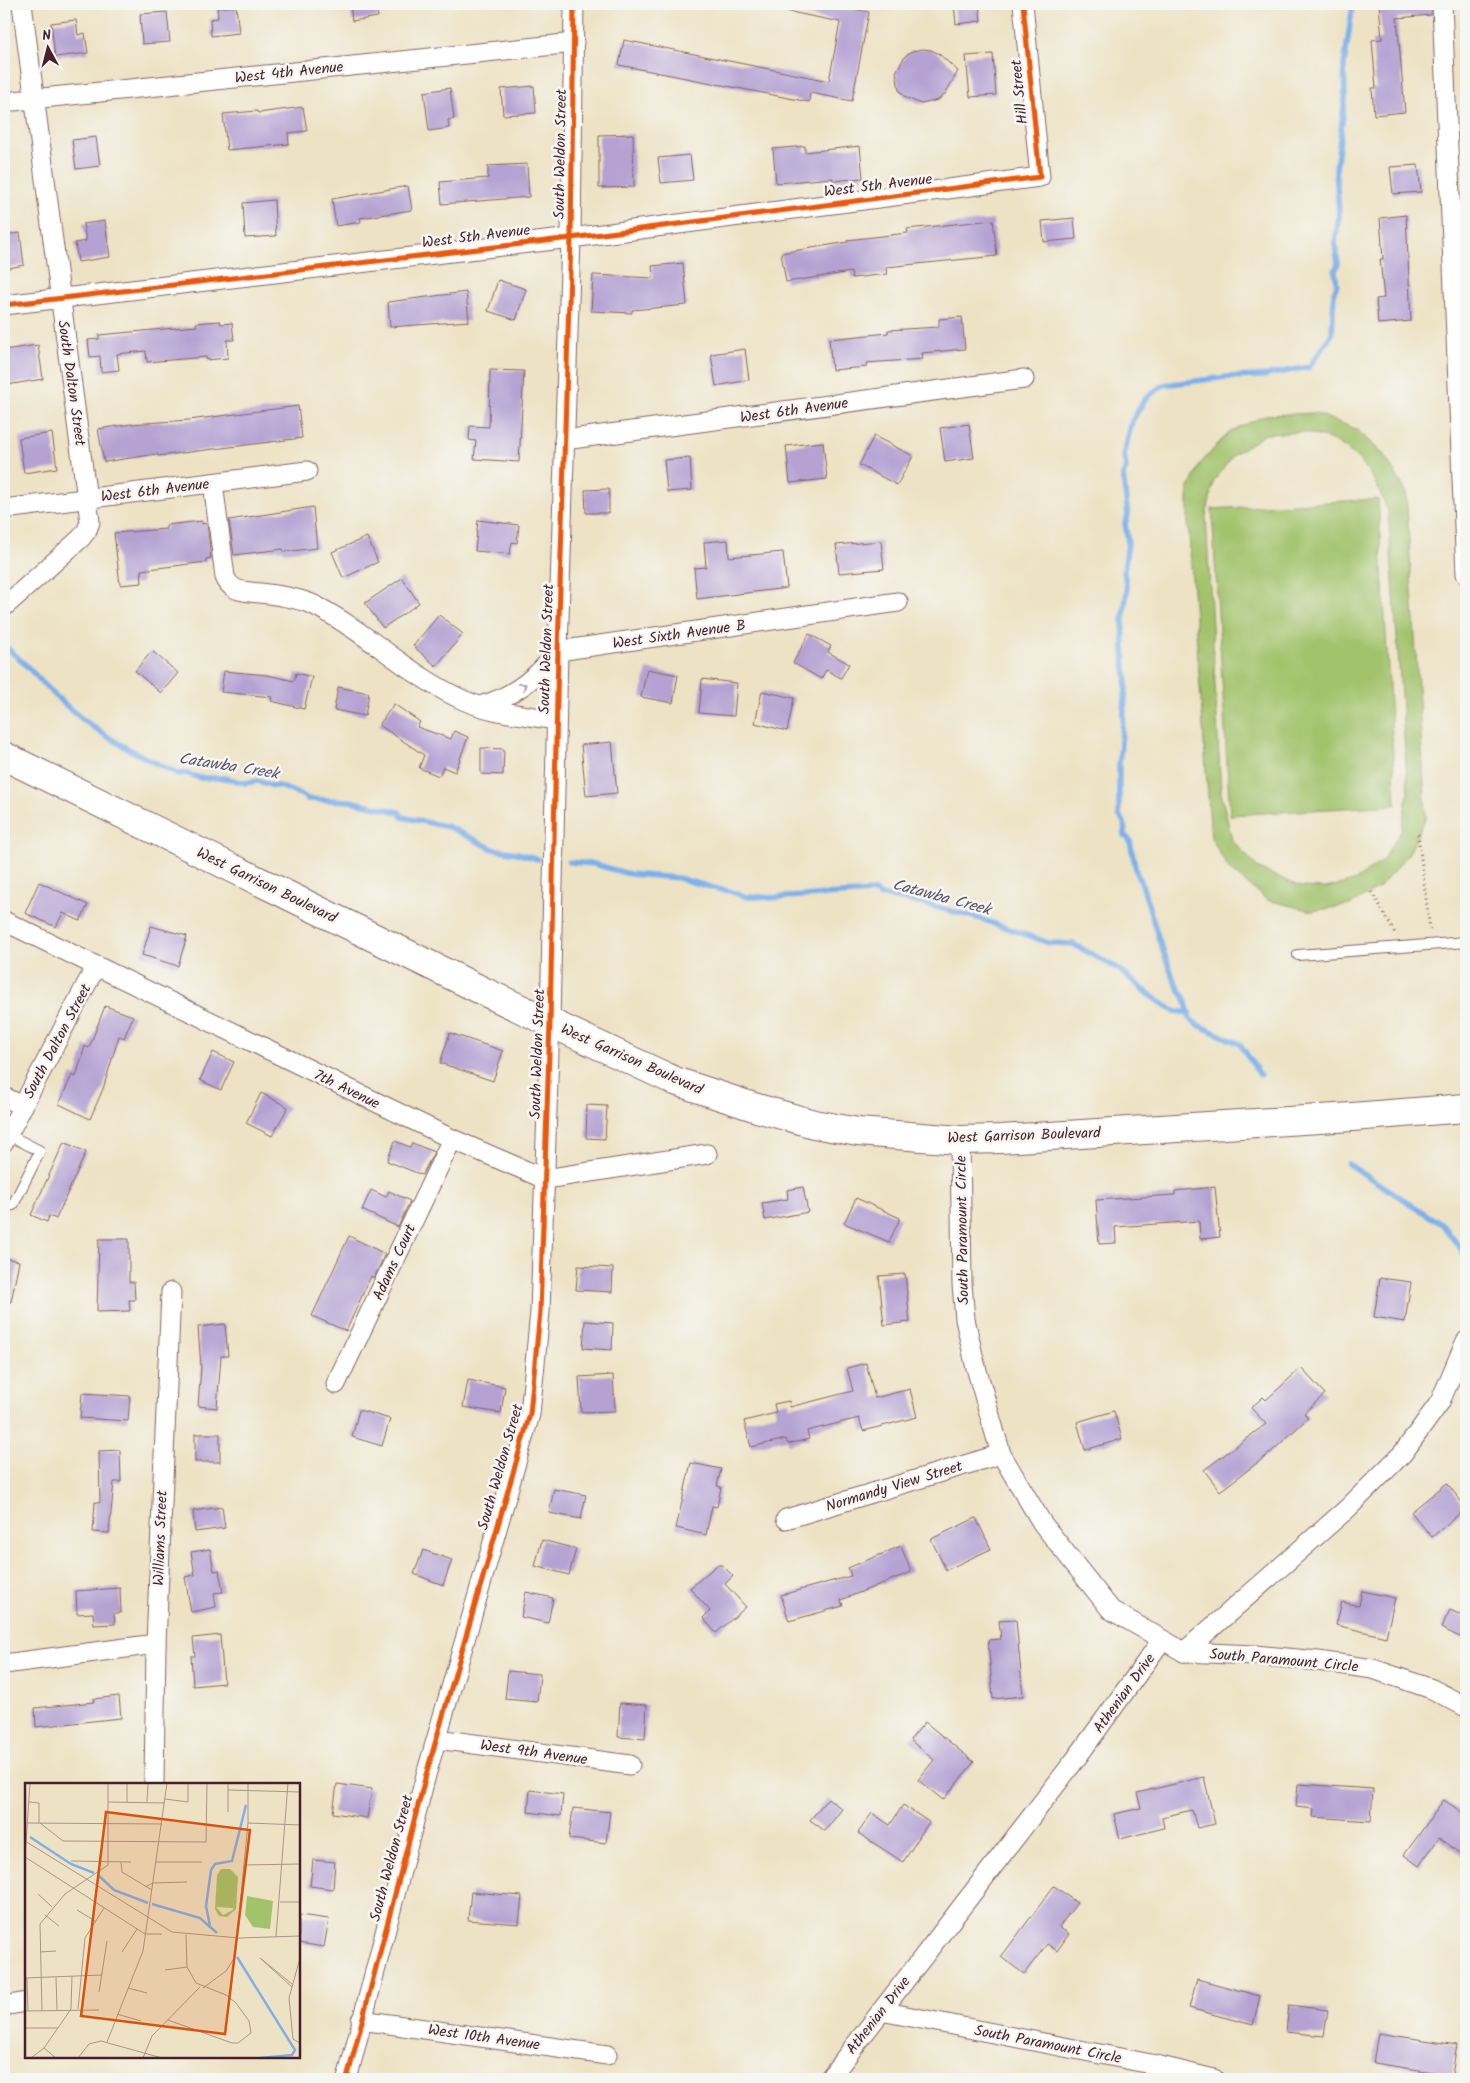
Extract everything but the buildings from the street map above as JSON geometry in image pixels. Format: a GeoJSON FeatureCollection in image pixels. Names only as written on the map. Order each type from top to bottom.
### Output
{"type":"FeatureCollection","features":[{"type":"Feature","properties":{"kind":"main road","name":"West Garrison Boulevard"},"geometry":{"type":"LineString","coordinates":[[4,756],[550,1023],[675,1081],[757,1108],[814,1124],[858,1132],[960,1140],[1352,1117],[1466,1108]]}},
{"type":"Feature","properties":{"kind":"street","name":"South Dalton Street"},"geometry":{"type":"LineString","coordinates":[[4,607],[82,538],[88,530],[90,522],[60,299],[36,98],[22,4]]}},
{"type":"Feature","properties":{"kind":"street","name":"South Weldon Street"},"geometry":{"type":"LineString","coordinates":[[347,2079],[361,2020],[471,1614],[530,1414],[540,1312],[550,1023],[556,720],[571,238],[574,4]]}},
{"type":"Feature","properties":{"kind":"street","name":"Hill Street"},"geometry":{"type":"LineString","coordinates":[[1023,4],[1040,177]]}},
{"type":"Feature","properties":{"kind":"street"},"geometry":{"type":"LineString","coordinates":[[1442,4],[1462,355],[1466,574]]}},
{"type":"Feature","properties":{"kind":"street","name":"West 4th Avenue"},"geometry":{"type":"LineString","coordinates":[[4,102],[574,43]]}},
{"type":"Feature","properties":{"kind":"street","name":"West 5th Avenue"},"geometry":{"type":"LineString","coordinates":[[4,305],[571,238],[1040,177]]}},
{"type":"Feature","properties":{"kind":"street","name":"West 6th Avenue"},"geometry":{"type":"LineString","coordinates":[[564,440],[1024,379]]}},
{"type":"Feature","properties":{"kind":"street","name":"West 6th Avenue"},"geometry":{"type":"LineString","coordinates":[[4,509],[306,471]]}},
{"type":"Feature","properties":{"kind":"street"},"geometry":{"type":"LineString","coordinates":[[213,483],[225,577],[229,585],[236,590],[280,596],[314,605],[443,689],[478,706],[556,720]]}},
{"type":"Feature","properties":{"kind":"street","name":"West Sixth Avenue B"},"geometry":{"type":"LineString","coordinates":[[558,651],[898,602]]}},
{"type":"Feature","properties":{"kind":"street"},"geometry":{"type":"LineString","coordinates":[[478,706],[503,698],[520,688],[545,668],[558,651]]}},
{"type":"Feature","properties":{"kind":"street","name":"7th Avenue"},"geometry":{"type":"LineString","coordinates":[[4,921],[452,1139],[545,1179]]}},
{"type":"Feature","properties":{"kind":"street","name":"South Dalton Street"},"geometry":{"type":"LineString","coordinates":[[6,1138],[96,966]]}},
{"type":"Feature","properties":{"kind":"street"},"geometry":{"type":"LineString","coordinates":[[4,1097],[23,1106]]}},
{"type":"Feature","properties":{"kind":"street","name":"Adams Court"},"geometry":{"type":"LineString","coordinates":[[336,1384],[452,1139]]}},
{"type":"Feature","properties":{"kind":"street","name":"South Paramount Circle"},"geometry":{"type":"LineString","coordinates":[[960,1140],[962,1284],[965,1319],[975,1364],[1001,1454],[1042,1523],[1110,1610],[1162,1640]]}},
{"type":"Feature","properties":{"kind":"street"},"geometry":{"type":"LineString","coordinates":[[545,1179],[707,1154]]}},
{"type":"Feature","properties":{"kind":"street","name":"Williams Street"},"geometry":{"type":"LineString","coordinates":[[154,1783],[156,1644],[171,1292]]}},
{"type":"Feature","properties":{"kind":"street"},"geometry":{"type":"LineString","coordinates":[[1184,1652],[1348,1508],[1403,1453],[1440,1402],[1466,1341]]}},
{"type":"Feature","properties":{"kind":"street","name":"Normandy View Street"},"geometry":{"type":"LineString","coordinates":[[786,1519],[1001,1454]]}},
{"type":"Feature","properties":{"kind":"street","name":"Athenian Drive"},"geometry":{"type":"LineString","coordinates":[[829,2079],[1078,1756],[1162,1640],[1184,1652]]}},
{"type":"Feature","properties":{"kind":"street"},"geometry":{"type":"LineString","coordinates":[[4,1664],[156,1644]]}},
{"type":"Feature","properties":{"kind":"street","name":"South Paramount Circle"},"geometry":{"type":"LineString","coordinates":[[1184,1652],[1318,1660],[1373,1669],[1432,1689],[1466,1707]]}},
{"type":"Feature","properties":{"kind":"street","name":"West 9th Avenue"},"geometry":{"type":"LineString","coordinates":[[437,1739],[630,1766]]}},
{"type":"Feature","properties":{"kind":"street"},"geometry":{"type":"LineString","coordinates":[[4,2006],[25,2002]]}},
{"type":"Feature","properties":{"kind":"street","name":"South Paramount Circle"},"geometry":{"type":"LineString","coordinates":[[881,2011],[1156,2065],[1214,2079]]}},
{"type":"Feature","properties":{"kind":"street","name":"West 10th Avenue"},"geometry":{"type":"LineString","coordinates":[[361,2020],[607,2055]]}},
{"type":"Feature","properties":{"kind":"lane"},"geometry":{"type":"LineString","coordinates":[[1298,955],[1466,942]]}},
{"type":"Feature","properties":{"kind":"lane"},"geometry":{"type":"LineString","coordinates":[[6,1138],[40,1151],[13,1205]]}},
{"type":"Feature","properties":{"kind":"path"},"geometry":{"type":"LineString","coordinates":[[1418,834],[1432,945]]}},
{"type":"Feature","properties":{"kind":"path"},"geometry":{"type":"LineString","coordinates":[[1372,892],[1403,947]]}},
{"type":"Feature","properties":{"kind":"green space"},"geometry":{"type":"Polygon","coordinates":[[[1315,413],[1356,429],[1383,454],[1406,491],[1426,817],[1409,853],[1379,888],[1350,905],[1312,911],[1267,900],[1229,869],[1211,838],[1188,522],[1188,490],[1200,464],[1229,432],[1266,415],[1315,413]],[[1304,432],[1266,434],[1234,454],[1214,481],[1206,517],[1221,793],[1232,840],[1259,869],[1302,887],[1326,888],[1354,881],[1382,861],[1401,831],[1408,793],[1388,511],[1374,480],[1353,454],[1334,441],[1304,432]]]}},
{"type":"Feature","properties":{"kind":"green space"},"geometry":{"type":"Polygon","coordinates":[[[1378,499],[1396,805],[1230,815],[1212,509],[1378,499]]]}},
{"type":"Feature","properties":{"kind":"waterway"},"geometry":{"type":"LineString","coordinates":[[1260,1075],[1240,1044],[1198,1025],[1190,1019],[1185,999],[1174,980],[1159,940],[1141,881],[1137,875],[1130,841],[1125,835],[1124,822],[1119,815],[1119,765],[1127,677],[1125,671],[1123,619],[1127,591],[1124,571],[1128,543],[1125,523],[1128,516],[1123,475],[1126,468],[1124,454],[1132,421],[1145,399],[1163,385],[1228,377],[1262,376],[1309,367],[1332,334],[1334,292],[1337,285],[1335,271],[1338,264],[1335,244],[1339,216],[1336,169],[1345,99],[1344,65],[1353,4]]}},
{"type":"Feature","properties":{"kind":"waterway","name":"Catawba Creek"},"geometry":{"type":"LineString","coordinates":[[4,646],[86,722],[131,751],[179,774],[185,773],[200,778],[224,778],[245,783],[258,781],[279,786],[307,799],[350,801],[399,812],[402,817],[449,827],[493,849],[538,859]]}},
{"type":"Feature","properties":{"kind":"waterway","name":"Catawba Creek"},"geometry":{"type":"LineString","coordinates":[[569,862],[594,864],[629,874],[678,878],[749,897],[769,898],[875,892],[879,895],[925,904],[981,919],[1049,943],[1073,944],[1117,968],[1154,998],[1174,1011],[1189,1013]]}},
{"type":"Feature","properties":{"kind":"waterway","name":"Catawba Creek"},"geometry":{"type":"LineString","coordinates":[[1348,1164],[1443,1225],[1466,1256]]}},
{"type":"Feature","properties":{"kind":"cycle path"},"geometry":{"type":"LineString","coordinates":[[347,2079],[426,1775],[530,1414],[540,1312],[550,1023],[558,651],[571,238],[574,4]]}},
{"type":"Feature","properties":{"kind":"cycle path"},"geometry":{"type":"LineString","coordinates":[[4,305],[571,238],[1040,177],[1023,4]]}}]}
